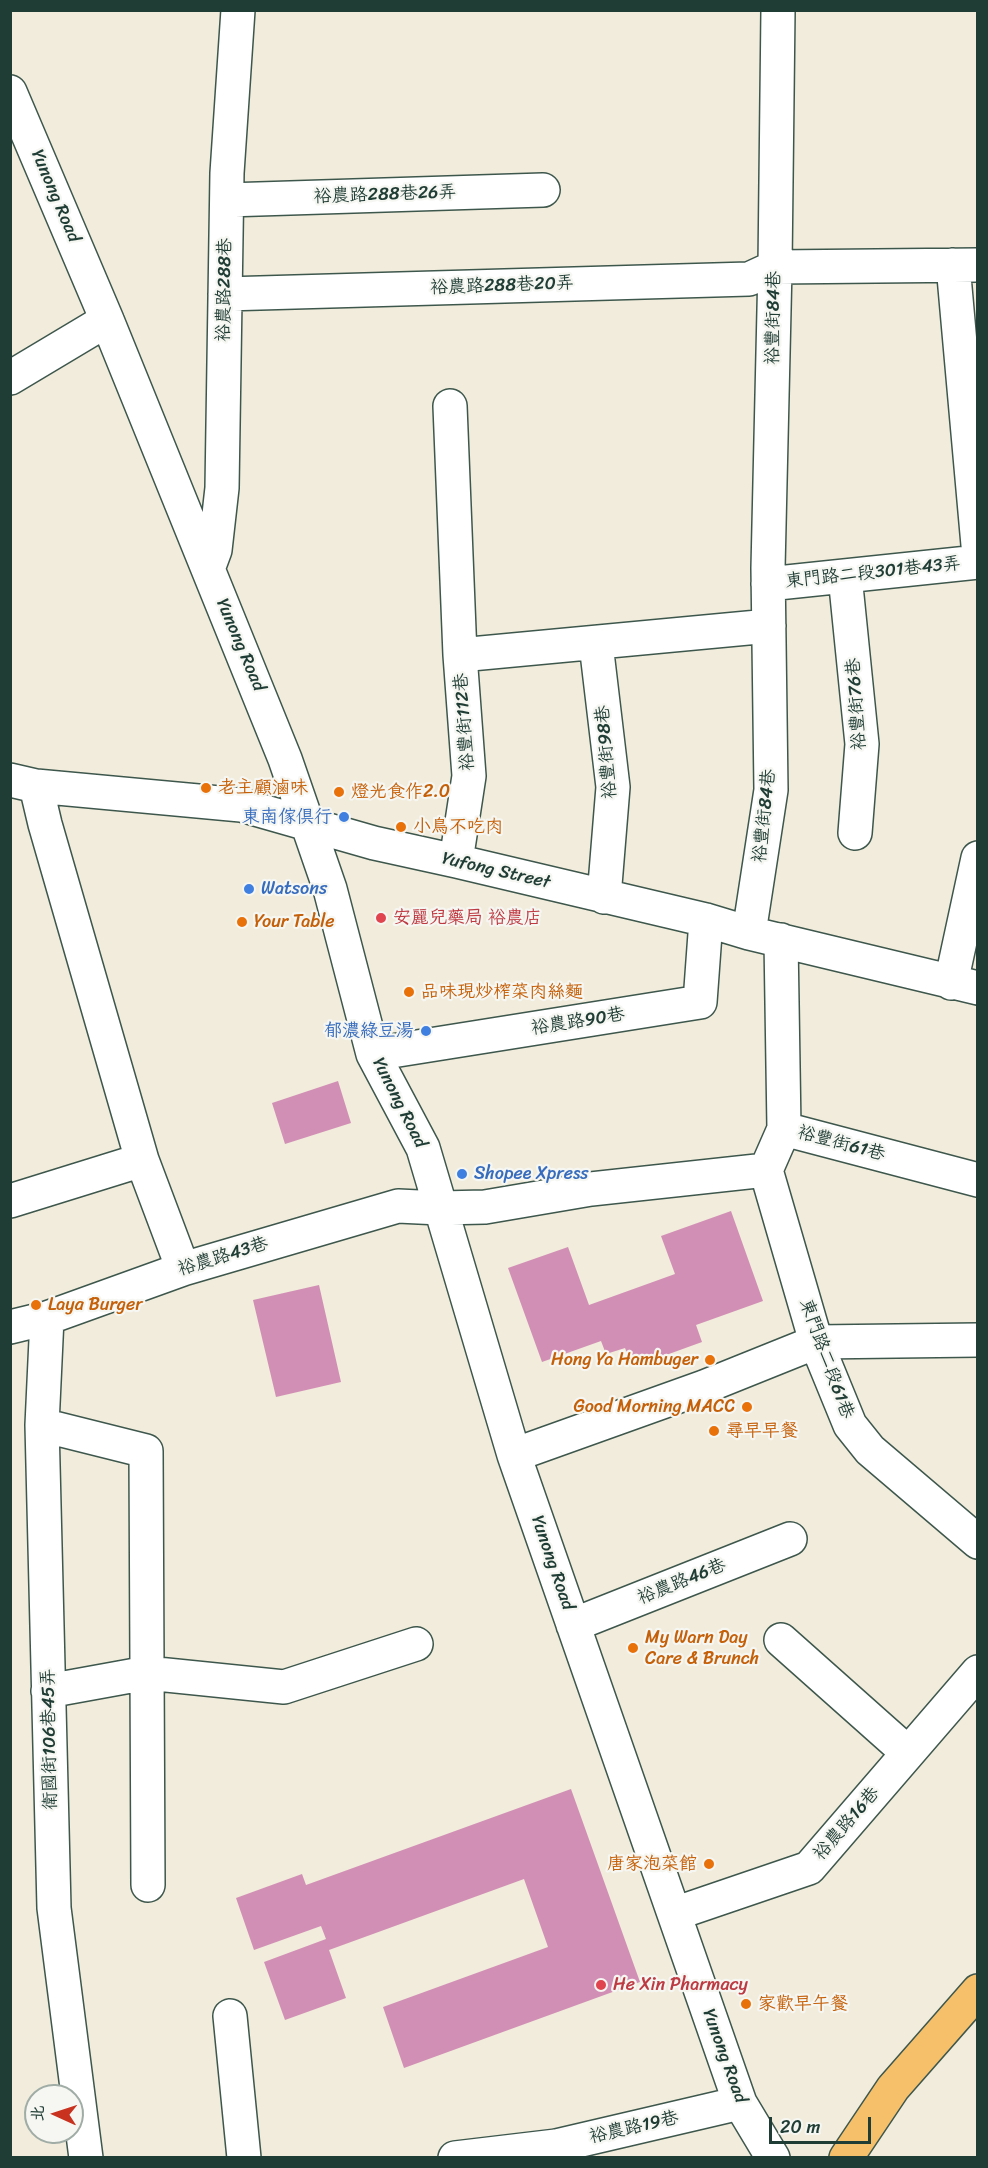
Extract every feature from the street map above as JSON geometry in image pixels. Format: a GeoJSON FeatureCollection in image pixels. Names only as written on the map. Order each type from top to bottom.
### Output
{"type":"FeatureCollection","features":[{"type":"Feature","properties":{"kind":"main road"},"geometry":{"type":"LineString","coordinates":[[846,2157],[893,2088],[978,1991]]}},
{"type":"Feature","properties":{"kind":"street","name":"裕農路288巷"},"geometry":{"type":"LineString","coordinates":[[208,568],[215,550],[222,488],[227,200],[238,10]]}},
{"type":"Feature","properties":{"kind":"street","name":"裕豐街84巷"},"geometry":{"type":"LineString","coordinates":[[749,933],[771,790],[768,584],[778,10]]}},
{"type":"Feature","properties":{"kind":"street","name":"Yunong Road"},"geometry":{"type":"LineString","coordinates":[[10,92],[107,320],[267,711],[330,889],[373,1054],[423,1148],[514,1455],[740,2103],[773,2157]]}},
{"type":"Feature","properties":{"kind":"street","name":"裕農路288巷26弄"},"geometry":{"type":"LineString","coordinates":[[227,200],[543,190]]}},
{"type":"Feature","properties":{"kind":"street"},"geometry":{"type":"LineString","coordinates":[[775,267],[965,265],[978,545]]}},
{"type":"Feature","properties":{"kind":"street","name":"裕農路288巷20弄"},"geometry":{"type":"LineString","coordinates":[[225,294],[749,279],[775,267]]}},
{"type":"Feature","properties":{"kind":"street"},"geometry":{"type":"LineString","coordinates":[[10,378],[107,320]]}},
{"type":"Feature","properties":{"kind":"street"},"geometry":{"type":"LineString","coordinates":[[450,406],[460,655],[769,626]]}},
{"type":"Feature","properties":{"kind":"street","name":"東門路二段301巷43弄"},"geometry":{"type":"LineString","coordinates":[[768,584],[978,562]]}},
{"type":"Feature","properties":{"kind":"street","name":"裕豐街76巷"},"geometry":{"type":"LineString","coordinates":[[845,576],[862,744],[855,833]]}},
{"type":"Feature","properties":{"kind":"street","name":"裕豐街98巷"},"geometry":{"type":"LineString","coordinates":[[596,644],[613,787],[604,897]]}},
{"type":"Feature","properties":{"kind":"street","name":"裕豐街112巷"},"geometry":{"type":"LineString","coordinates":[[456,861],[469,776],[460,655]]}},
{"type":"Feature","properties":{"kind":"street"},"geometry":{"type":"LineString","coordinates":[[23,783],[45,824],[142,1160],[183,1269]]}},
{"type":"Feature","properties":{"kind":"street","name":"Yufong Street"},"geometry":{"type":"LineString","coordinates":[[23,783],[241,805],[374,843],[706,920],[749,933],[964,986]]}},
{"type":"Feature","properties":{"kind":"street"},"geometry":{"type":"LineString","coordinates":[[964,986],[978,858]]}},
{"type":"Feature","properties":{"kind":"street","name":"裕農路90巷"},"geometry":{"type":"LineString","coordinates":[[373,1054],[700,1002],[706,920]]}},
{"type":"Feature","properties":{"kind":"street","name":"裕豐街61巷"},"geometry":{"type":"LineString","coordinates":[[781,940],[784,1129],[978,1180]]}},
{"type":"Feature","properties":{"kind":"street"},"geometry":{"type":"LineString","coordinates":[[766,1170],[784,1129]]}},
{"type":"Feature","properties":{"kind":"street"},"geometry":{"type":"LineString","coordinates":[[10,1201],[142,1160]]}},
{"type":"Feature","properties":{"kind":"street","name":"裕農路43巷"},"geometry":{"type":"LineString","coordinates":[[10,1327],[47,1318],[183,1269],[398,1206],[485,1207],[591,1189],[766,1170]]}},
{"type":"Feature","properties":{"kind":"street","name":"東門路二段61巷"},"geometry":{"type":"LineString","coordinates":[[766,1170],[816,1342],[850,1425],[870,1450],[978,1542]]}},
{"type":"Feature","properties":{"kind":"street","name":"衛國街106巷45弄"},"geometry":{"type":"LineString","coordinates":[[47,1318],[42,1425],[54,1908],[86,2157]]}},
{"type":"Feature","properties":{"kind":"street"},"geometry":{"type":"LineString","coordinates":[[514,1455],[704,1387],[816,1342],[978,1340]]}},
{"type":"Feature","properties":{"kind":"street"},"geometry":{"type":"LineString","coordinates":[[42,1425],[146,1451],[148,1885]]}},
{"type":"Feature","properties":{"kind":"street","name":"裕農路46巷"},"geometry":{"type":"LineString","coordinates":[[573,1625],[790,1539]]}},
{"type":"Feature","properties":{"kind":"street"},"geometry":{"type":"LineString","coordinates":[[781,1640],[908,1754]]}},
{"type":"Feature","properties":{"kind":"street"},"geometry":{"type":"LineString","coordinates":[[48,1691],[147,1674],[284,1687],[417,1644]]}},
{"type":"Feature","properties":{"kind":"street","name":"裕農路16巷"},"geometry":{"type":"LineString","coordinates":[[674,1914],[809,1868],[978,1672]]}},
{"type":"Feature","properties":{"kind":"street"},"geometry":{"type":"LineString","coordinates":[[230,2016],[244,2157]]}},
{"type":"Feature","properties":{"kind":"street","name":"裕農路19巷"},"geometry":{"type":"LineString","coordinates":[[455,2157],[556,2146],[740,2103]]}},
{"type":"Feature","properties":{"kind":"building"},"geometry":{"type":"Polygon","coordinates":[[[338,1081],[351,1123],[285,1144],[272,1103],[338,1081]]]}},
{"type":"Feature","properties":{"kind":"building"},"geometry":{"type":"Polygon","coordinates":[[[731,1211],[763,1301],[696,1325],[702,1342],[633,1367],[625,1348],[606,1354],[601,1341],[542,1362],[508,1268],[568,1247],[589,1305],[675,1274],[661,1236],[731,1211]]]}},
{"type":"Feature","properties":{"kind":"building"},"geometry":{"type":"Polygon","coordinates":[[[319,1285],[341,1382],[276,1397],[253,1300],[319,1285]]]}},
{"type":"Feature","properties":{"kind":"building"},"geometry":{"type":"Polygon","coordinates":[[[571,1789],[640,1982],[404,2068],[383,2007],[548,1947],[524,1879],[329,1950],[346,1998],[285,2020],[264,1962],[326,1939],[321,1926],[254,1950],[236,1898],[302,1874],[306,1885],[571,1789]]]}},
{"type":"Feature","properties":{"kind":"place","name":"老主顧滷味"},"geometry":{"type":"Point","coordinates":[206,788]}},
{"type":"Feature","properties":{"kind":"place","name":"燈光食作2.0"},"geometry":{"type":"Point","coordinates":[339,792]}},
{"type":"Feature","properties":{"kind":"place","name":"東南傢俱行"},"geometry":{"type":"Point","coordinates":[344,817]}},
{"type":"Feature","properties":{"kind":"place","name":"小鳥不吃肉"},"geometry":{"type":"Point","coordinates":[401,827]}},
{"type":"Feature","properties":{"kind":"place","name":"Watsons"},"geometry":{"type":"Point","coordinates":[249,889]}},
{"type":"Feature","properties":{"kind":"place","name":"安麗兒藥局 裕農店"},"geometry":{"type":"Point","coordinates":[381,918]}},
{"type":"Feature","properties":{"kind":"place","name":"Your Table"},"geometry":{"type":"Point","coordinates":[242,922]}},
{"type":"Feature","properties":{"kind":"place","name":"品味現炒榨菜肉絲麵"},"geometry":{"type":"Point","coordinates":[409,992]}},
{"type":"Feature","properties":{"kind":"place","name":"郁濃綠豆湯"},"geometry":{"type":"Point","coordinates":[426,1031]}},
{"type":"Feature","properties":{"kind":"place","name":"Shopee Xpress"},"geometry":{"type":"Point","coordinates":[462,1174]}},
{"type":"Feature","properties":{"kind":"place","name":"Laya Burger"},"geometry":{"type":"Point","coordinates":[36,1305]}},
{"type":"Feature","properties":{"kind":"place","name":"Hong Ya Hambuger"},"geometry":{"type":"Point","coordinates":[710,1360]}},
{"type":"Feature","properties":{"kind":"place","name":"Good Morning MACC"},"geometry":{"type":"Point","coordinates":[747,1407]}},
{"type":"Feature","properties":{"kind":"place","name":"尋早早餐"},"geometry":{"type":"Point","coordinates":[714,1431]}},
{"type":"Feature","properties":{"kind":"place","name":"My Warn Day Care & Brunch"},"geometry":{"type":"Point","coordinates":[633,1648]}},
{"type":"Feature","properties":{"kind":"place","name":"唐家泡菜館"},"geometry":{"type":"Point","coordinates":[709,1864]}},
{"type":"Feature","properties":{"kind":"place","name":"He Xin Pharmacy"},"geometry":{"type":"Point","coordinates":[601,1985]}},
{"type":"Feature","properties":{"kind":"place","name":"家歡早午餐"},"geometry":{"type":"Point","coordinates":[746,2004]}}]}
